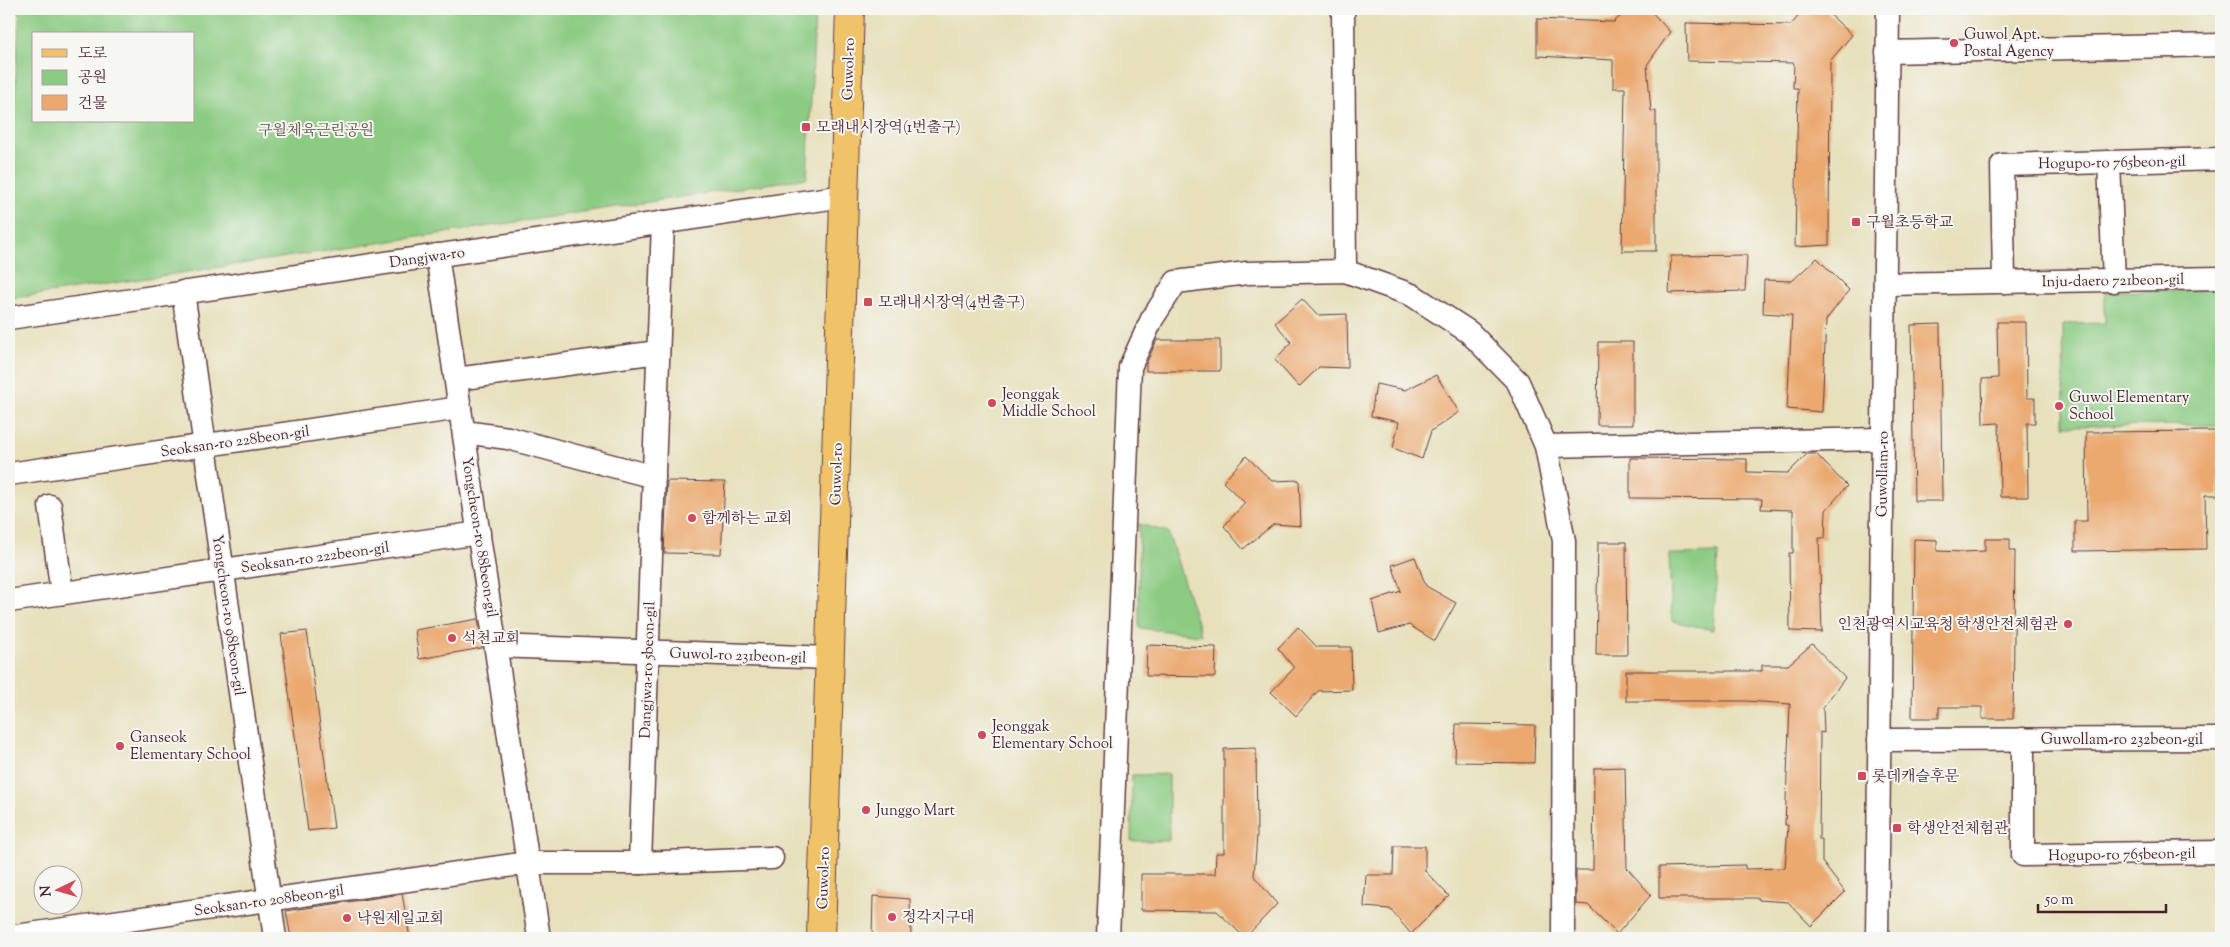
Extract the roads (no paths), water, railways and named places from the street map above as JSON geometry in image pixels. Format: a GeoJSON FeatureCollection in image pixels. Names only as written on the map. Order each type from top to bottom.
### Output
{"type":"FeatureCollection","features":[{"type":"Feature","properties":{"kind":"main road","name":"Guwol-ro"},"geometry":{"type":"LineString","coordinates":[[821,938],[850,9]]}},
{"type":"Feature","properties":{"kind":"street"},"geometry":{"type":"LineString","coordinates":[[1343,9],[1345,271]]}},
{"type":"Feature","properties":{"kind":"street","name":"Guwollam-ro"},"geometry":{"type":"LineString","coordinates":[[1877,938],[1888,9]]}},
{"type":"Feature","properties":{"kind":"street"},"geometry":{"type":"LineString","coordinates":[[1887,52],[2221,45]]}},
{"type":"Feature","properties":{"kind":"street","name":"Hogupo-ro 765beon-gil"},"geometry":{"type":"LineString","coordinates":[[2004,282],[2002,165],[2221,159]]}},
{"type":"Feature","properties":{"kind":"street"},"geometry":{"type":"LineString","coordinates":[[2109,162],[2114,281]]}},
{"type":"Feature","properties":{"kind":"street","name":"Dangjwa-ro"},"geometry":{"type":"LineString","coordinates":[[9,318],[844,196]]}},
{"type":"Feature","properties":{"kind":"street","name":"Dangjwa-ro 5beon-gil"},"geometry":{"type":"LineString","coordinates":[[640,863],[663,222]]}},
{"type":"Feature","properties":{"kind":"street","name":"Yongcheon-ro 88beon-gil"},"geometry":{"type":"LineString","coordinates":[[437,255],[539,938]]}},
{"type":"Feature","properties":{"kind":"street"},"geometry":{"type":"LineString","coordinates":[[1108,938],[1130,368],[1152,320],[1176,282],[1247,273],[1345,271],[1412,295],[1469,332],[1518,382],[1546,446],[1564,541],[1562,938]]}},
{"type":"Feature","properties":{"kind":"street","name":"Inju-daero 721beon-gil"},"geometry":{"type":"LineString","coordinates":[[1884,284],[2221,278]]}},
{"type":"Feature","properties":{"kind":"street","name":"Yongcheon-ro 98beon-gil"},"geometry":{"type":"LineString","coordinates":[[183,292],[276,938]]}},
{"type":"Feature","properties":{"kind":"street"},"geometry":{"type":"LineString","coordinates":[[456,379],[658,352]]}},
{"type":"Feature","properties":{"kind":"street","name":"Seoksan-ro 228beon-gil"},"geometry":{"type":"LineString","coordinates":[[9,474],[460,408]]}},
{"type":"Feature","properties":{"kind":"street"},"geometry":{"type":"LineString","coordinates":[[464,432],[508,438],[654,477]]}},
{"type":"Feature","properties":{"kind":"street"},"geometry":{"type":"LineString","coordinates":[[1546,446],[1883,439]]}},
{"type":"Feature","properties":{"kind":"street"},"geometry":{"type":"LineString","coordinates":[[50,506],[62,593]]}},
{"type":"Feature","properties":{"kind":"street","name":"Seoksan-ro 222beon-gil"},"geometry":{"type":"LineString","coordinates":[[9,601],[479,533]]}},
{"type":"Feature","properties":{"kind":"street","name":"Guwol-ro 231beon-gil"},"geometry":{"type":"LineString","coordinates":[[496,646],[830,658]]}},
{"type":"Feature","properties":{"kind":"street","name":"Guwollam-ro 232beon-gil"},"geometry":{"type":"LineString","coordinates":[[2023,739],[2023,855]]}},
{"type":"Feature","properties":{"kind":"street","name":"Guwollam-ro 232beon-gil"},"geometry":{"type":"LineString","coordinates":[[1879,740],[2221,739]]}},
{"type":"Feature","properties":{"kind":"street","name":"Hogupo-ro 765beon-gil"},"geometry":{"type":"LineString","coordinates":[[2023,855],[2221,852]]}},
{"type":"Feature","properties":{"kind":"street","name":"Seoksan-ro 208beon-gil"},"geometry":{"type":"LineString","coordinates":[[9,937],[33,936],[528,863],[640,863],[772,858]]}},
{"type":"Feature","properties":{"kind":"place","name":"Guwol Apt. Postal Agency"},"geometry":{"type":"Point","coordinates":[1954,43]}},
{"type":"Feature","properties":{"kind":"place","name":"모래내시장역(1번출구)"},"geometry":{"type":"Point","coordinates":[806,127]}},
{"type":"Feature","properties":{"kind":"place","name":"구월초등학교"},"geometry":{"type":"Point","coordinates":[1856,222]}},
{"type":"Feature","properties":{"kind":"place","name":"모래내시장역(4번출구)"},"geometry":{"type":"Point","coordinates":[868,302]}},
{"type":"Feature","properties":{"kind":"place","name":"Jeonggak Middle School"},"geometry":{"type":"Point","coordinates":[992,403]}},
{"type":"Feature","properties":{"kind":"place","name":"Guwol Elementary School"},"geometry":{"type":"Point","coordinates":[2059,406]}},
{"type":"Feature","properties":{"kind":"place","name":"함께하는 교회"},"geometry":{"type":"Point","coordinates":[692,518]}},
{"type":"Feature","properties":{"kind":"place","name":"인천광역시교육청 학생안전체험관"},"geometry":{"type":"Point","coordinates":[2068,624]}},
{"type":"Feature","properties":{"kind":"place","name":"석천교회"},"geometry":{"type":"Point","coordinates":[452,638]}},
{"type":"Feature","properties":{"kind":"place","name":"Jeonggak Elementary School"},"geometry":{"type":"Point","coordinates":[982,735]}},
{"type":"Feature","properties":{"kind":"place","name":"Ganseok Elementary School"},"geometry":{"type":"Point","coordinates":[120,746]}},
{"type":"Feature","properties":{"kind":"place","name":"롯데캐슬후문"},"geometry":{"type":"Point","coordinates":[1862,776]}},
{"type":"Feature","properties":{"kind":"place","name":"Junggo Mart"},"geometry":{"type":"Point","coordinates":[866,810]}},
{"type":"Feature","properties":{"kind":"place","name":"학생안전체험관"},"geometry":{"type":"Point","coordinates":[1897,828]}},
{"type":"Feature","properties":{"kind":"place","name":"정각지구대"},"geometry":{"type":"Point","coordinates":[892,917]}},
{"type":"Feature","properties":{"kind":"place","name":"낙원제일교회"},"geometry":{"type":"Point","coordinates":[347,918]}},
{"type":"Feature","properties":{"kind":"park label","name":"구월체육근린공원"},"geometry":{"type":"Point","coordinates":[316,130]}}]}
